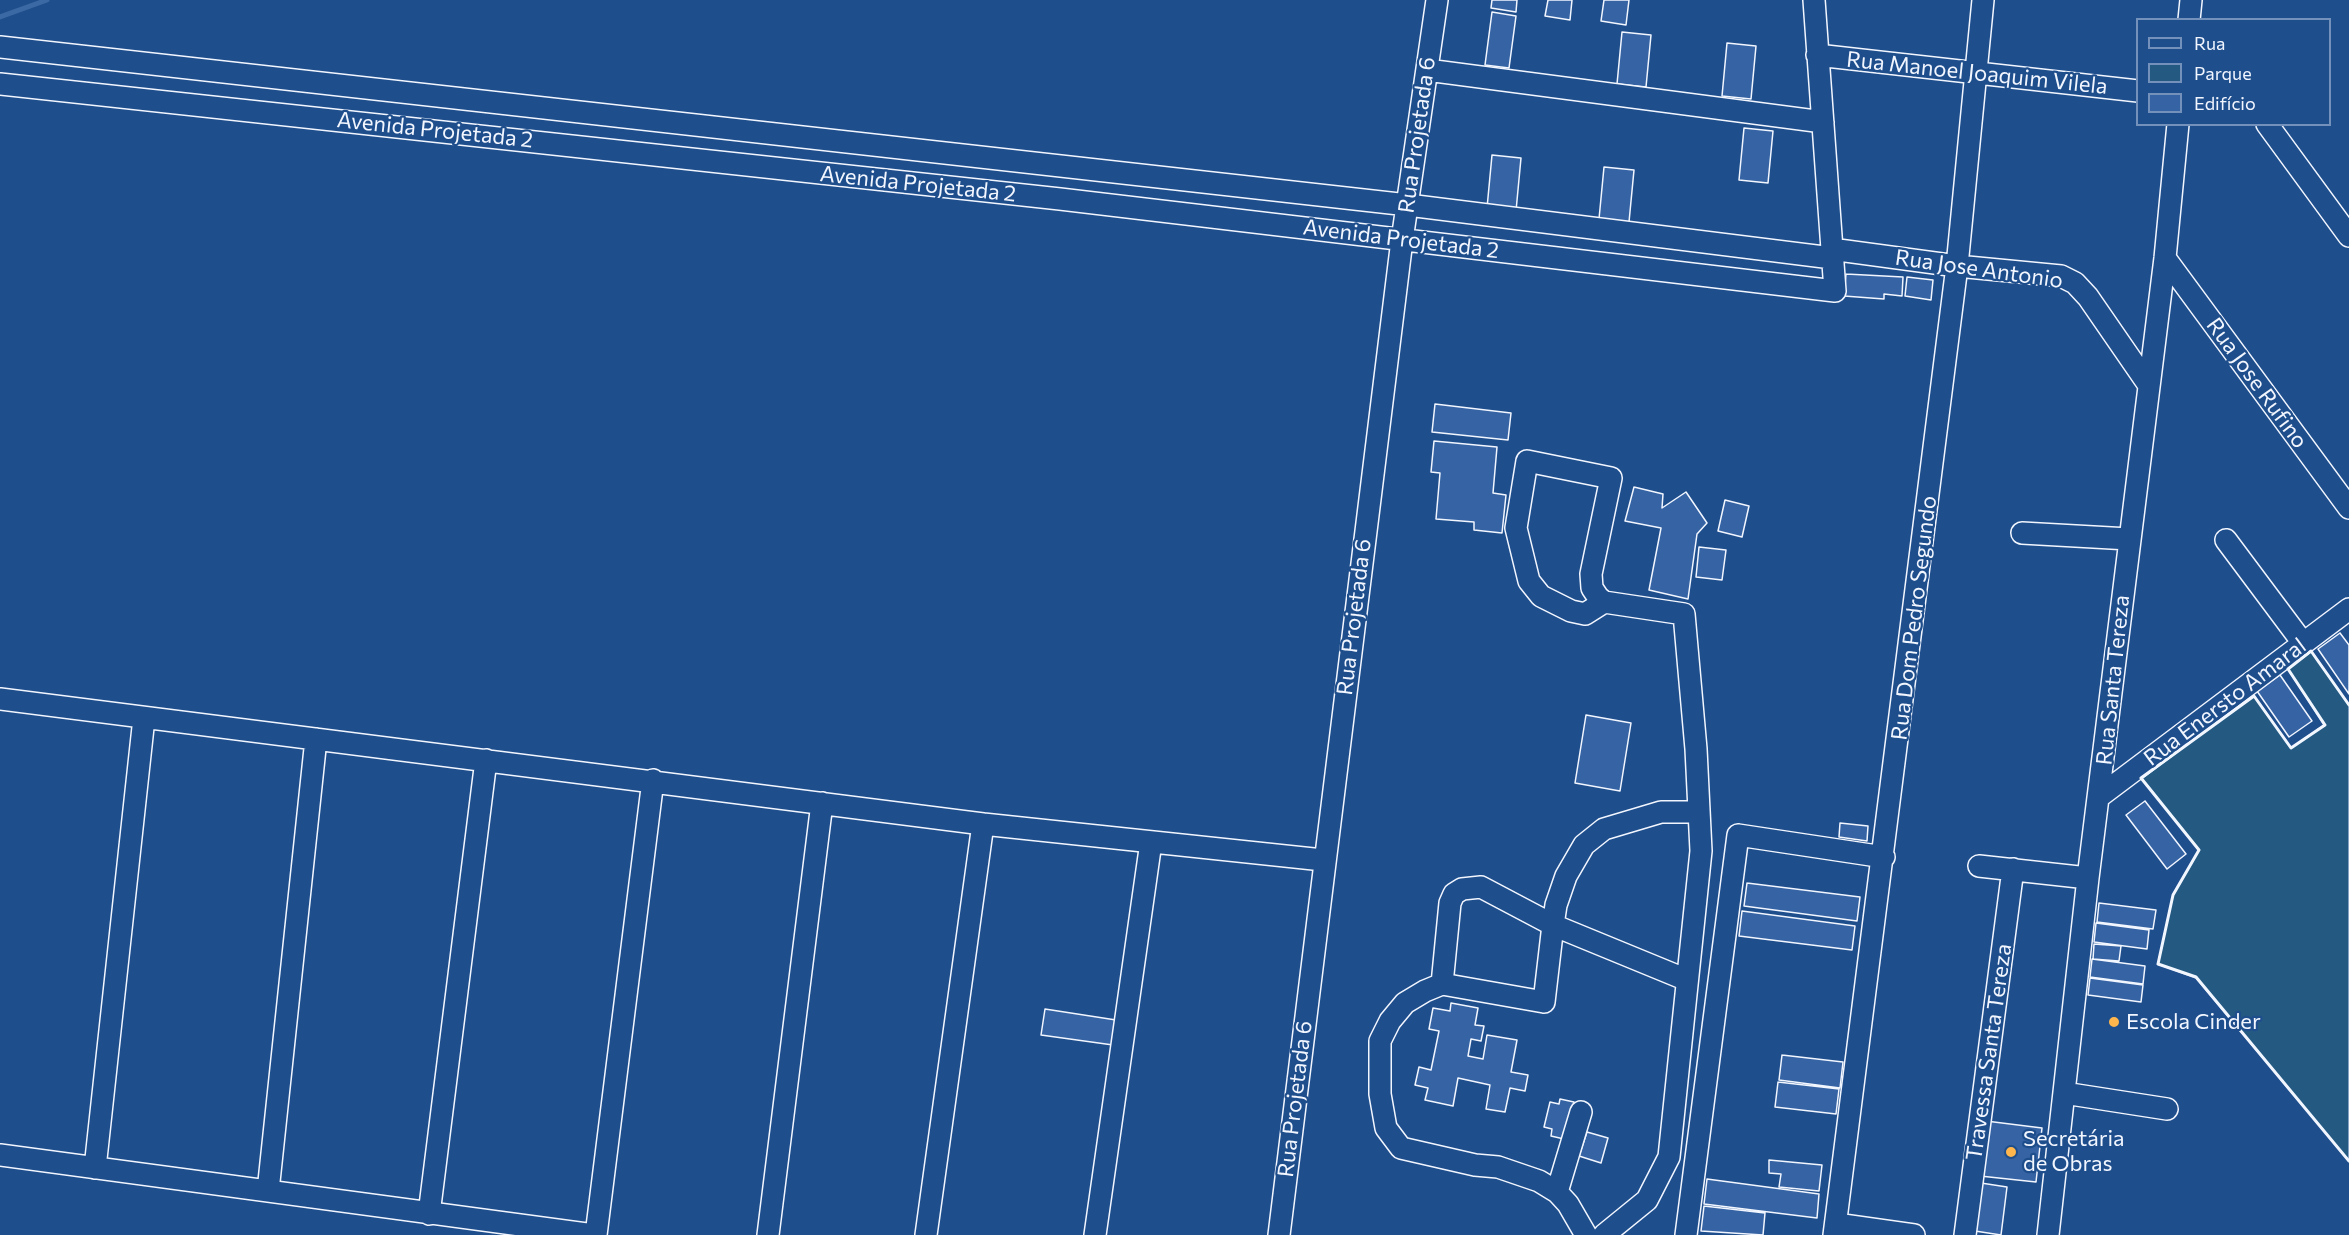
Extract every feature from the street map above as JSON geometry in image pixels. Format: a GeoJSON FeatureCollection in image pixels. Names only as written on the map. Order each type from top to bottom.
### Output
{"type":"FeatureCollection","features":[{"type":"Feature","properties":{"kind":"street","name":"Rua Projetada 6"},"geometry":{"type":"LineString","coordinates":[[1279,1235],[1323,860],[1402,240],[1437,0]]}},
{"type":"Feature","properties":{"kind":"street"},"geometry":{"type":"LineString","coordinates":[[1814,0],[1831,253]]}},
{"type":"Feature","properties":{"kind":"street","name":"Rua Dom Pedro Segundo"},"geometry":{"type":"LineString","coordinates":[[1835,1229],[1884,857],[1957,266],[1983,0]]}},
{"type":"Feature","properties":{"kind":"street"},"geometry":{"type":"LineString","coordinates":[[2189,18],[2191,0]]}},
{"type":"Feature","properties":{"kind":"street","name":"Avenida Projetada 2"},"geometry":{"type":"LineString","coordinates":[[0,47],[1831,253],[1835,291],[391,124],[0,84]]}},
{"type":"Feature","properties":{"kind":"street","name":"Rua Manoel Joaquim Vilela"},"geometry":{"type":"LineString","coordinates":[[1817,55],[2136,92]]}},
{"type":"Feature","properties":{"kind":"street"},"geometry":{"type":"LineString","coordinates":[[1427,70],[1823,122]]}},
{"type":"Feature","properties":{"kind":"street","name":"Rua Santa Tereza"},"geometry":{"type":"LineString","coordinates":[[2048,1235],[2088,878],[2100,796],[2129,539],[2165,258],[2178,126]]}},
{"type":"Feature","properties":{"kind":"street"},"geometry":{"type":"LineString","coordinates":[[2268,126],[2349,236]]}},
{"type":"Feature","properties":{"kind":"street","name":"Rua Jose Antonio"},"geometry":{"type":"LineString","coordinates":[[1831,253],[2061,276],[2075,283],[2088,297],[2148,384]]}},
{"type":"Feature","properties":{"kind":"street","name":"Rua Jose Rufino"},"geometry":{"type":"LineString","coordinates":[[2165,258],[2349,508]]}},
{"type":"Feature","properties":{"kind":"street"},"geometry":{"type":"LineString","coordinates":[[1604,602],[1592,588],[1591,574],[1611,478],[1527,461],[1516,528],[1529,581],[1540,596],[1571,611],[1585,614],[1604,602],[1684,614],[1701,851],[1669,1157],[1647,1200],[1605,1235]]}},
{"type":"Feature","properties":{"kind":"street"},"geometry":{"type":"LineString","coordinates":[[2022,533],[2129,539]]}},
{"type":"Feature","properties":{"kind":"street"},"geometry":{"type":"LineString","coordinates":[[2226,540],[2303,643]]}},
{"type":"Feature","properties":{"kind":"street","name":"Rua Enersto Amaral"},"geometry":{"type":"LineString","coordinates":[[2100,796],[2349,609]]}},
{"type":"Feature","properties":{"kind":"street"},"geometry":{"type":"LineString","coordinates":[[0,699],[652,780],[983,824],[1323,860]]}},
{"type":"Feature","properties":{"kind":"street"},"geometry":{"type":"LineString","coordinates":[[95,1168],[144,718]]}},
{"type":"Feature","properties":{"kind":"street"},"geometry":{"type":"LineString","coordinates":[[268,1191],[316,739]]}},
{"type":"Feature","properties":{"kind":"street"},"geometry":{"type":"LineString","coordinates":[[429,1214],[486,760]]}},
{"type":"Feature","properties":{"kind":"street"},"geometry":{"type":"LineString","coordinates":[[0,1155],[595,1235],[652,780]]}},
{"type":"Feature","properties":{"kind":"street"},"geometry":{"type":"LineString","coordinates":[[768,1235],[822,803]]}},
{"type":"Feature","properties":{"kind":"street"},"geometry":{"type":"LineString","coordinates":[[1586,1235],[1557,1192],[1521,1174],[1401,1148],[1389,1136],[1380,1094],[1380,1041],[1390,1021],[1406,1003],[1442,984],[1544,1002],[1556,905],[1566,876],[1584,845],[1604,829],[1661,812],[1698,812]]}},
{"type":"Feature","properties":{"kind":"street"},"geometry":{"type":"LineString","coordinates":[[926,1235],[983,824]]}},
{"type":"Feature","properties":{"kind":"street"},"geometry":{"type":"LineString","coordinates":[[1686,1235],[1738,836],[1884,857]]}},
{"type":"Feature","properties":{"kind":"street"},"geometry":{"type":"LineString","coordinates":[[1095,1235],[1150,842]]}},
{"type":"Feature","properties":{"kind":"street"},"geometry":{"type":"LineString","coordinates":[[1978,866],[2088,878]]}},
{"type":"Feature","properties":{"kind":"street","name":"Travessa Santa Tereza"},"geometry":{"type":"LineString","coordinates":[[1965,1235],[2013,869]]}},
{"type":"Feature","properties":{"kind":"street"},"geometry":{"type":"LineString","coordinates":[[1442,984],[1450,903],[1454,894],[1462,889],[1481,887],[1553,925],[1687,980]]}},
{"type":"Feature","properties":{"kind":"street"},"geometry":{"type":"LineString","coordinates":[[2064,1093],[2167,1109]]}},
{"type":"Feature","properties":{"kind":"street"},"geometry":{"type":"LineString","coordinates":[[1557,1192],[1581,1113]]}},
{"type":"Feature","properties":{"kind":"street"},"geometry":{"type":"LineString","coordinates":[[1835,1229],[1914,1235]]}},
{"type":"Feature","properties":{"kind":"street"},"geometry":{"type":"LineString","coordinates":[[526,1235],[560,1231]]}},
{"type":"Feature","properties":{"kind":"green space"},"geometry":{"type":"Polygon","coordinates":[[[2311,651],[2349,705],[2349,1161],[2196,978],[2158,964],[2173,895],[2199,850],[2141,778],[2254,696],[2291,748],[2324,725],[2288,669],[2311,651]]]}},
{"type":"Feature","properties":{"kind":"building"},"geometry":{"type":"Polygon","coordinates":[[[1492,0],[1517,0],[1516,12],[1491,8],[1492,0]]]}},
{"type":"Feature","properties":{"kind":"building"},"geometry":{"type":"Polygon","coordinates":[[[1548,0],[1572,0],[1570,20],[1545,16],[1548,0]]]}},
{"type":"Feature","properties":{"kind":"building"},"geometry":{"type":"Polygon","coordinates":[[[1604,0],[1629,0],[1626,25],[1601,21],[1604,0]]]}},
{"type":"Feature","properties":{"kind":"building"},"geometry":{"type":"Polygon","coordinates":[[[1492,12],[1516,16],[1509,68],[1485,65],[1492,12]]]}},
{"type":"Feature","properties":{"kind":"building"},"geometry":{"type":"Polygon","coordinates":[[[1622,32],[1651,35],[1646,87],[1617,84],[1622,32]]]}},
{"type":"Feature","properties":{"kind":"building"},"geometry":{"type":"Polygon","coordinates":[[[1727,43],[1756,46],[1751,99],[1722,96],[1727,43]]]}},
{"type":"Feature","properties":{"kind":"building"},"geometry":{"type":"Polygon","coordinates":[[[1744,128],[1773,131],[1768,183],[1739,180],[1744,128]]]}},
{"type":"Feature","properties":{"kind":"building"},"geometry":{"type":"Polygon","coordinates":[[[1492,155],[1521,158],[1516,211],[1487,208],[1492,155]]]}},
{"type":"Feature","properties":{"kind":"building"},"geometry":{"type":"Polygon","coordinates":[[[1604,167],[1634,170],[1629,222],[1599,219],[1604,167]]]}},
{"type":"Feature","properties":{"kind":"building"},"geometry":{"type":"Polygon","coordinates":[[[1846,274],[1903,277],[1902,296],[1884,294],[1884,299],[1844,296],[1846,274]]]}},
{"type":"Feature","properties":{"kind":"building"},"geometry":{"type":"Polygon","coordinates":[[[1907,277],[1933,280],[1931,300],[1905,296],[1907,277]]]}},
{"type":"Feature","properties":{"kind":"building"},"geometry":{"type":"Polygon","coordinates":[[[1435,404],[1511,413],[1508,440],[1432,432],[1435,404]]]}},
{"type":"Feature","properties":{"kind":"building"},"geometry":{"type":"Polygon","coordinates":[[[1434,441],[1497,447],[1493,493],[1506,495],[1502,533],[1474,530],[1474,522],[1436,519],[1440,473],[1431,472],[1434,441]]]}},
{"type":"Feature","properties":{"kind":"building"},"geometry":{"type":"Polygon","coordinates":[[[1634,487],[1663,494],[1662,508],[1686,492],[1707,523],[1697,534],[1688,599],[1649,590],[1661,528],[1625,521],[1634,487]]]}},
{"type":"Feature","properties":{"kind":"building"},"geometry":{"type":"Polygon","coordinates":[[[1725,500],[1749,506],[1742,537],[1718,531],[1725,500]]]}},
{"type":"Feature","properties":{"kind":"building"},"geometry":{"type":"Polygon","coordinates":[[[1699,547],[1726,550],[1722,580],[1696,577],[1699,547]]]}},
{"type":"Feature","properties":{"kind":"building"},"geometry":{"type":"Polygon","coordinates":[[[2340,633],[2349,645],[2349,694],[2318,649],[2340,633]]]}},
{"type":"Feature","properties":{"kind":"building"},"geometry":{"type":"Polygon","coordinates":[[[2280,675],[2312,721],[2289,737],[2257,691],[2280,675]]]}},
{"type":"Feature","properties":{"kind":"building"},"geometry":{"type":"Polygon","coordinates":[[[1586,715],[1631,723],[1620,791],[1575,783],[1586,715]]]}},
{"type":"Feature","properties":{"kind":"building"},"geometry":{"type":"Polygon","coordinates":[[[2145,801],[2186,854],[2167,869],[2126,815],[2145,801]]]}},
{"type":"Feature","properties":{"kind":"building"},"geometry":{"type":"Polygon","coordinates":[[[1840,823],[1868,826],[1867,841],[1839,837],[1840,823]]]}},
{"type":"Feature","properties":{"kind":"building"},"geometry":{"type":"Polygon","coordinates":[[[1747,883],[1860,897],[1857,921],[1744,906],[1747,883]]]}},
{"type":"Feature","properties":{"kind":"building"},"geometry":{"type":"Polygon","coordinates":[[[2099,903],[2156,910],[2153,929],[2097,922],[2099,903]]]}},
{"type":"Feature","properties":{"kind":"building"},"geometry":{"type":"Polygon","coordinates":[[[1742,911],[1855,926],[1852,950],[1739,936],[1742,911]]]}},
{"type":"Feature","properties":{"kind":"building"},"geometry":{"type":"Polygon","coordinates":[[[2096,923],[2149,930],[2147,949],[2094,942],[2096,923]]]}},
{"type":"Feature","properties":{"kind":"building"},"geometry":{"type":"Polygon","coordinates":[[[2094,944],[2121,946],[2119,961],[2093,959],[2094,944]]]}},
{"type":"Feature","properties":{"kind":"building"},"geometry":{"type":"Polygon","coordinates":[[[2092,959],[2145,966],[2143,984],[2090,977],[2092,959]]]}},
{"type":"Feature","properties":{"kind":"building"},"geometry":{"type":"Polygon","coordinates":[[[2090,978],[2143,985],[2141,1002],[2088,995],[2090,978]]]}},
{"type":"Feature","properties":{"kind":"building"},"geometry":{"type":"Polygon","coordinates":[[[1451,1003],[1478,1008],[1475,1025],[1484,1026],[1481,1041],[1471,1039],[1468,1056],[1483,1059],[1487,1035],[1517,1040],[1511,1072],[1528,1075],[1525,1091],[1510,1088],[1505,1112],[1486,1109],[1490,1085],[1458,1078],[1453,1106],[1425,1100],[1428,1088],[1415,1085],[1419,1067],[1431,1070],[1439,1031],[1429,1029],[1433,1008],[1450,1011],[1451,1003]]]}},
{"type":"Feature","properties":{"kind":"building"},"geometry":{"type":"Polygon","coordinates":[[[1045,1009],[1116,1020],[1113,1045],[1041,1035],[1045,1009]]]}},
{"type":"Feature","properties":{"kind":"building"},"geometry":{"type":"Polygon","coordinates":[[[1782,1055],[1843,1062],[1840,1088],[1779,1080],[1782,1055]]]}},
{"type":"Feature","properties":{"kind":"building"},"geometry":{"type":"Polygon","coordinates":[[[1778,1082],[1839,1089],[1836,1114],[1775,1107],[1778,1082]]]}},
{"type":"Feature","properties":{"kind":"building"},"geometry":{"type":"Polygon","coordinates":[[[1560,1099],[1574,1102],[1564,1139],[1551,1136],[1552,1129],[1544,1127],[1550,1102],[1559,1104],[1560,1099]]]}},
{"type":"Feature","properties":{"kind":"building","name":"Secretária de Obras"},"geometry":{"type":"Polygon","coordinates":[[[1986,1121],[2042,1128],[2036,1182],[1980,1176],[1986,1121]]]}},
{"type":"Feature","properties":{"kind":"building"},"geometry":{"type":"Polygon","coordinates":[[[1587,1132],[1608,1138],[1601,1163],[1579,1156],[1587,1132]]]}},
{"type":"Feature","properties":{"kind":"building"},"geometry":{"type":"Polygon","coordinates":[[[1769,1160],[1822,1165],[1819,1191],[1779,1187],[1781,1174],[1769,1173],[1769,1160]]]}},
{"type":"Feature","properties":{"kind":"building"},"geometry":{"type":"Polygon","coordinates":[[[1707,1179],[1819,1194],[1817,1218],[1704,1204],[1707,1179]]]}},
{"type":"Feature","properties":{"kind":"building"},"geometry":{"type":"Polygon","coordinates":[[[1981,1183],[2007,1187],[2001,1235],[1975,1231],[1981,1183]]]}},
{"type":"Feature","properties":{"kind":"building"},"geometry":{"type":"Polygon","coordinates":[[[1704,1206],[1765,1213],[1763,1235],[1701,1231],[1704,1206]]]}},
{"type":"Feature","properties":{"kind":"waterway"},"geometry":{"type":"LineString","coordinates":[[0,17],[47,0]]}},
{"type":"Feature","properties":{"kind":"wall"},"geometry":{"type":"LineString","coordinates":[[2349,705],[2311,651],[2288,669],[2325,725],[2291,748],[2254,696],[2141,778],[2199,850],[2173,895],[2158,964],[2196,977],[2349,1161]]}},
{"type":"Feature","properties":{"kind":"place","name":"Escola Cinder"},"geometry":{"type":"Point","coordinates":[2114,1022]}},
{"type":"Feature","properties":{"kind":"place","name":"Secretária de Obras"},"geometry":{"type":"Point","coordinates":[2011,1152]}}]}
